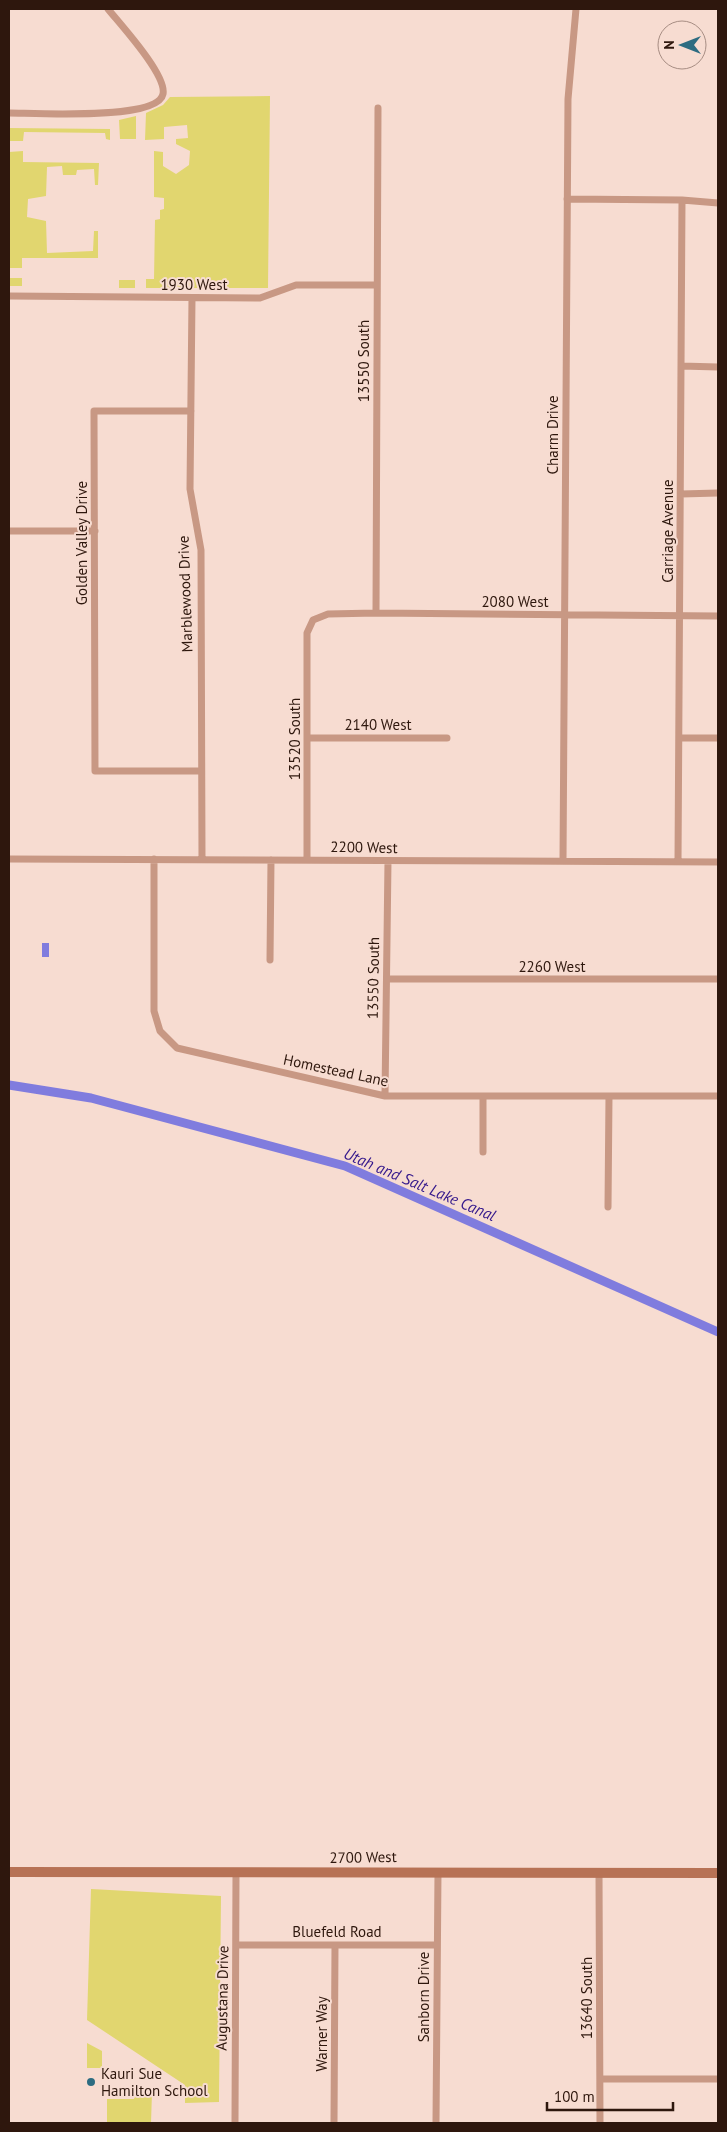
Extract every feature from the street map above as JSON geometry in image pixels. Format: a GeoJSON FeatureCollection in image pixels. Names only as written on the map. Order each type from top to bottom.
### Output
{"type":"FeatureCollection","features":[{"type":"Feature","properties":{"kind":"main road","name":"2700 West"},"geometry":{"type":"LineString","coordinates":[[9,1872],[718,1873]]}},
{"type":"Feature","properties":{"kind":"street"},"geometry":{"type":"LineString","coordinates":[[9,113],[105,114],[132,111],[153,104],[163,95],[161,82],[148,58],[108,9]]}},
{"type":"Feature","properties":{"kind":"street","name":"Charm Drive"},"geometry":{"type":"LineString","coordinates":[[563,861],[566,615],[566,200],[568,99],[576,9]]}},
{"type":"Feature","properties":{"kind":"street","name":"13550 South"},"geometry":{"type":"LineString","coordinates":[[376,614],[378,108]]}},
{"type":"Feature","properties":{"kind":"street"},"geometry":{"type":"LineString","coordinates":[[566,200],[682,200],[718,203]]}},
{"type":"Feature","properties":{"kind":"street","name":"Carriage Avenue"},"geometry":{"type":"LineString","coordinates":[[678,862],[682,200]]}},
{"type":"Feature","properties":{"kind":"street","name":"1930 West"},"geometry":{"type":"LineString","coordinates":[[9,296],[260,298],[296,285],[377,285]]}},
{"type":"Feature","properties":{"kind":"street","name":"Marblewood Drive"},"geometry":{"type":"LineString","coordinates":[[192,298],[190,489],[201,550],[202,859]]}},
{"type":"Feature","properties":{"kind":"street"},"geometry":{"type":"LineString","coordinates":[[681,366],[718,366]]}},
{"type":"Feature","properties":{"kind":"street","name":"Golden Valley Drive"},"geometry":{"type":"LineString","coordinates":[[191,411],[94,411],[95,771],[201,771]]}},
{"type":"Feature","properties":{"kind":"street"},"geometry":{"type":"LineString","coordinates":[[681,494],[718,493]]}},
{"type":"Feature","properties":{"kind":"street"},"geometry":{"type":"LineString","coordinates":[[9,531],[95,531]]}},
{"type":"Feature","properties":{"kind":"street","name":"2080 West"},"geometry":{"type":"LineString","coordinates":[[313,620],[328,614],[718,616]]}},
{"type":"Feature","properties":{"kind":"street","name":"13520 South"},"geometry":{"type":"LineString","coordinates":[[307,860],[307,633],[313,620]]}},
{"type":"Feature","properties":{"kind":"street","name":"2140 West"},"geometry":{"type":"LineString","coordinates":[[308,738],[448,738]]}},
{"type":"Feature","properties":{"kind":"street"},"geometry":{"type":"LineString","coordinates":[[680,738],[718,738]]}},
{"type":"Feature","properties":{"kind":"street","name":"2200 West"},"geometry":{"type":"LineString","coordinates":[[9,859],[718,862]]}},
{"type":"Feature","properties":{"kind":"street","name":"Homestead Lane"},"geometry":{"type":"LineString","coordinates":[[154,859],[154,1011],[160,1032],[177,1048],[385,1096],[718,1096]]}},
{"type":"Feature","properties":{"kind":"street"},"geometry":{"type":"LineString","coordinates":[[270,960],[271,860]]}},
{"type":"Feature","properties":{"kind":"street","name":"13550 South"},"geometry":{"type":"LineString","coordinates":[[385,1096],[388,861]]}},
{"type":"Feature","properties":{"kind":"street","name":"2260 West"},"geometry":{"type":"LineString","coordinates":[[387,979],[718,979]]}},
{"type":"Feature","properties":{"kind":"street"},"geometry":{"type":"LineString","coordinates":[[608,1207],[609,1096]]}},
{"type":"Feature","properties":{"kind":"street"},"geometry":{"type":"LineString","coordinates":[[483,1097],[483,1152]]}},
{"type":"Feature","properties":{"kind":"street","name":"Sanborn Drive"},"geometry":{"type":"LineString","coordinates":[[436,2123],[438,1872]]}},
{"type":"Feature","properties":{"kind":"street","name":"Augustana Drive"},"geometry":{"type":"LineString","coordinates":[[235,2123],[236,1873]]}},
{"type":"Feature","properties":{"kind":"street","name":"13640 South"},"geometry":{"type":"LineString","coordinates":[[599,1874],[600,2123]]}},
{"type":"Feature","properties":{"kind":"street","name":"Bluefeld Road"},"geometry":{"type":"LineString","coordinates":[[236,1945],[437,1945]]}},
{"type":"Feature","properties":{"kind":"street","name":"Warner Way"},"geometry":{"type":"LineString","coordinates":[[334,2123],[335,1945]]}},
{"type":"Feature","properties":{"kind":"street"},"geometry":{"type":"LineString","coordinates":[[600,2079],[718,2079]]}},
{"type":"Feature","properties":{"kind":"shaded area"},"geometry":{"type":"Polygon","coordinates":[[[270,96],[268,288],[146,288],[146,279],[154,279],[155,220],[160,219],[160,210],[164,209],[164,198],[154,197],[154,151],[163,152],[163,166],[176,174],[189,165],[190,151],[176,144],[176,139],[188,138],[187,125],[164,127],[164,139],[145,140],[146,113],[163,105],[170,97],[270,96]]]}},
{"type":"Feature","properties":{"kind":"shaded area"},"geometry":{"type":"Polygon","coordinates":[[[136,116],[136,139],[120,139],[119,120],[136,116]]]}},
{"type":"Feature","properties":{"kind":"shaded area"},"geometry":{"type":"Polygon","coordinates":[[[9,128],[110,129],[110,140],[106,139],[105,133],[24,132],[23,141],[9,141],[9,128]]]}},
{"type":"Feature","properties":{"kind":"shaded area"},"geometry":{"type":"Polygon","coordinates":[[[23,151],[23,162],[99,163],[98,185],[95,185],[94,169],[77,170],[76,175],[63,175],[62,166],[47,167],[46,196],[28,199],[27,217],[46,221],[47,253],[93,251],[94,231],[98,231],[98,258],[22,258],[22,268],[9,268],[9,152],[23,151]]]}},
{"type":"Feature","properties":{"kind":"shaded area"},"geometry":{"type":"Polygon","coordinates":[[[9,278],[22,278],[22,286],[9,286],[9,278]]]}},
{"type":"Feature","properties":{"kind":"shaded area"},"geometry":{"type":"Polygon","coordinates":[[[119,280],[135,280],[135,288],[119,288],[119,280]]]}},
{"type":"Feature","properties":{"kind":"shaded area"},"geometry":{"type":"Polygon","coordinates":[[[42,943],[49,943],[49,957],[42,957],[42,943]]]}},
{"type":"Feature","properties":{"kind":"shaded area"},"geometry":{"type":"Polygon","coordinates":[[[91,1889],[221,1896],[219,2102],[185,2103],[185,2085],[87,2020],[91,1889]]]}},
{"type":"Feature","properties":{"kind":"shaded area"},"geometry":{"type":"Polygon","coordinates":[[[87,2043],[102,2051],[102,2068],[87,2068],[87,2043]]]}},
{"type":"Feature","properties":{"kind":"shaded area"},"geometry":{"type":"Polygon","coordinates":[[[135,2092],[152,2092],[151,2123],[107,2123],[107,2099],[134,2099],[135,2092]]]}},
{"type":"Feature","properties":{"kind":"waterway","name":"Utah and Salt Lake Canal"},"geometry":{"type":"LineString","coordinates":[[9,1085],[91,1098],[345,1166],[718,1332]]}},
{"type":"Feature","properties":{"kind":"place","name":"Kauri Sue Hamilton School"},"geometry":{"type":"Point","coordinates":[91,2082]}}]}
